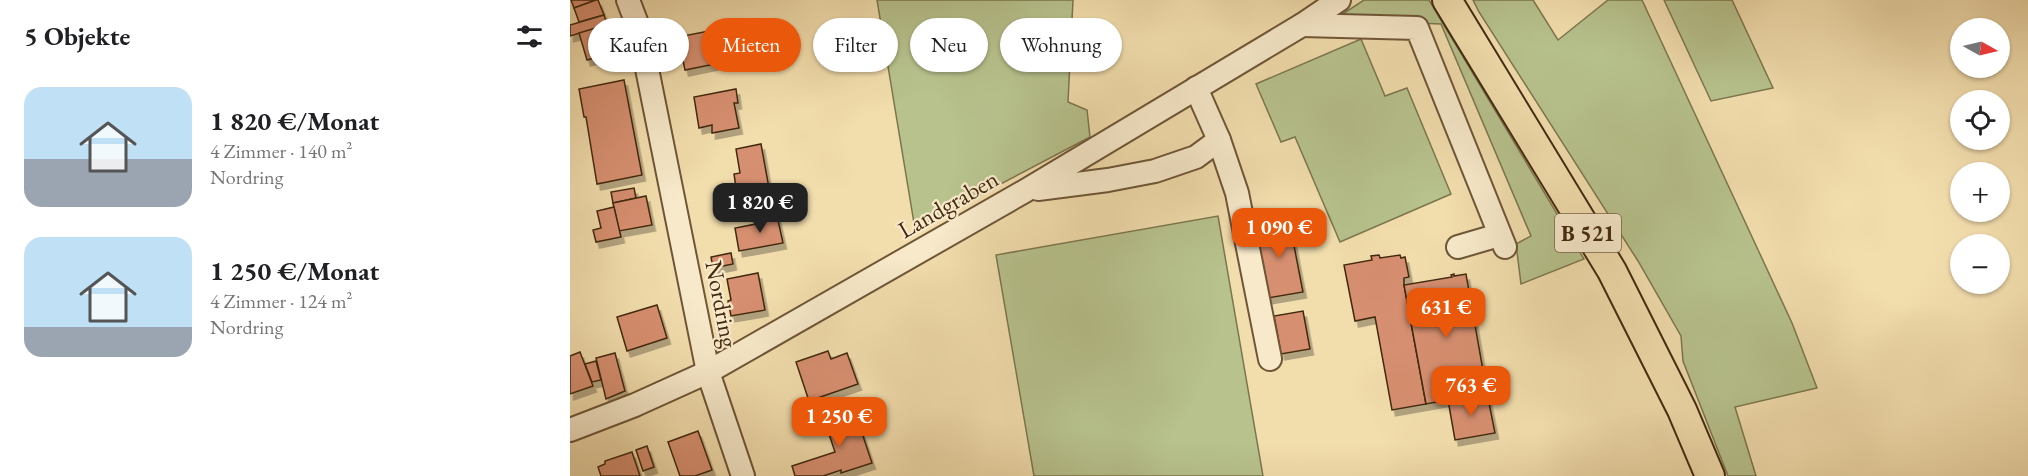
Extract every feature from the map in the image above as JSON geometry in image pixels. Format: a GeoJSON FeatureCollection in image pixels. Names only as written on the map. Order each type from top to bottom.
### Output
{"type":"FeatureCollection","features":[{"type":"Feature","properties":{"kind":"main road","name":"B 521"},"geometry":{"type":"LineString","coordinates":[[1446,0],[1612,271],[1682,410],[1710,476]]}},
{"type":"Feature","properties":{"kind":"street","name":"Nordring"},"geometry":{"type":"LineString","coordinates":[[628,0],[639,29],[708,372],[743,476]]}},
{"type":"Feature","properties":{"kind":"street","name":"Landgraben"},"geometry":{"type":"LineString","coordinates":[[570,430],[635,405],[708,372],[1025,191],[1340,0]]}},
{"type":"Feature","properties":{"kind":"street"},"geometry":{"type":"LineString","coordinates":[[1302,25],[1417,28],[1502,241],[1458,247]]}},
{"type":"Feature","properties":{"kind":"street"},"geometry":{"type":"LineString","coordinates":[[1196,88],[1219,140],[1237,194],[1270,358]]}},
{"type":"Feature","properties":{"kind":"street"},"geometry":{"type":"LineString","coordinates":[[1025,191],[1155,171],[1196,157],[1219,140]]}},
{"type":"Feature","properties":{"kind":"green space"},"geometry":{"type":"Polygon","coordinates":[[[877,0],[1073,0],[1072,18],[1000,18],[1000,72],[1069,72],[1068,102],[1087,110],[1090,137],[915,229],[889,72],[898,72],[898,18],[880,18],[877,0]]]}},
{"type":"Feature","properties":{"kind":"green space"},"geometry":{"type":"Polygon","coordinates":[[[1364,0],[1429,0],[1584,259],[1521,284],[1516,244],[1531,236],[1441,24],[1339,20],[1341,15],[1364,0]]]}},
{"type":"Feature","properties":{"kind":"green space"},"geometry":{"type":"Polygon","coordinates":[[[1473,0],[1533,0],[1558,40],[1608,0],[1642,0],[1792,323],[1817,388],[1735,407],[1756,476],[1728,476],[1683,361],[1681,336],[1638,261],[1473,0]]]}},
{"type":"Feature","properties":{"kind":"green space"},"geometry":{"type":"Polygon","coordinates":[[[1664,0],[1732,0],[1773,88],[1711,101],[1664,0]]]}},
{"type":"Feature","properties":{"kind":"green space"},"geometry":{"type":"Polygon","coordinates":[[[1361,39],[1385,96],[1407,88],[1451,194],[1340,242],[1295,137],[1281,142],[1256,84],[1361,39]]]}},
{"type":"Feature","properties":{"kind":"green space"},"geometry":{"type":"Polygon","coordinates":[[[1218,216],[1263,476],[1034,476],[996,255],[1218,216]]]}},
{"type":"Feature","properties":{"kind":"building"},"geometry":{"type":"Polygon","coordinates":[[[571,0],[596,0],[574,8],[571,0]]]}},
{"type":"Feature","properties":{"kind":"building"},"geometry":{"type":"Polygon","coordinates":[[[598,0],[604,15],[579,22],[574,8],[598,0]]]}},
{"type":"Feature","properties":{"kind":"building"},"geometry":{"type":"Polygon","coordinates":[[[588,20],[588,31],[570,36],[570,25],[588,20]]]}},
{"type":"Feature","properties":{"kind":"building"},"geometry":{"type":"Polygon","coordinates":[[[588,30],[588,60],[587,60],[579,33],[588,30]]]}},
{"type":"Feature","properties":{"kind":"building"},"geometry":{"type":"Polygon","coordinates":[[[701,33],[701,67],[689,69],[689,35],[701,33]]]}},
{"type":"Feature","properties":{"kind":"building"},"geometry":{"type":"Polygon","coordinates":[[[624,80],[642,175],[597,184],[579,89],[624,80]]]}},
{"type":"Feature","properties":{"kind":"building"},"geometry":{"type":"Polygon","coordinates":[[[736,89],[738,103],[734,103],[739,128],[712,133],[712,125],[699,128],[694,97],[736,89]]]}},
{"type":"Feature","properties":{"kind":"building"},"geometry":{"type":"Polygon","coordinates":[[[761,144],[769,188],[737,194],[734,174],[740,173],[736,149],[761,144]]]}},
{"type":"Feature","properties":{"kind":"building"},"geometry":{"type":"Polygon","coordinates":[[[634,188],[636,198],[613,203],[611,192],[634,188]]]}},
{"type":"Feature","properties":{"kind":"building"},"geometry":{"type":"Polygon","coordinates":[[[646,196],[652,225],[619,231],[613,203],[646,196]]]}},
{"type":"Feature","properties":{"kind":"building"},"geometry":{"type":"Polygon","coordinates":[[[614,207],[621,237],[596,242],[593,230],[601,228],[597,211],[614,207]]]}},
{"type":"Feature","properties":{"kind":"building"},"geometry":{"type":"Polygon","coordinates":[[[776,211],[783,243],[739,251],[735,228],[766,222],[764,213],[776,211]]]}},
{"type":"Feature","properties":{"kind":"building"},"geometry":{"type":"Polygon","coordinates":[[[1289,220],[1303,292],[1268,298],[1254,227],[1289,220]]]}},
{"type":"Feature","properties":{"kind":"building"},"geometry":{"type":"Polygon","coordinates":[[[731,253],[733,264],[713,268],[711,257],[731,253]]]}},
{"type":"Feature","properties":{"kind":"building"},"geometry":{"type":"Polygon","coordinates":[[[1379,255],[1380,258],[1400,255],[1401,258],[1405,257],[1409,277],[1404,278],[1404,285],[1426,404],[1392,410],[1375,317],[1355,321],[1344,265],[1372,260],[1371,256],[1379,255]]]}},
{"type":"Feature","properties":{"kind":"building"},"geometry":{"type":"Polygon","coordinates":[[[758,273],[765,310],[731,316],[727,279],[758,273]]]}},
{"type":"Feature","properties":{"kind":"building"},"geometry":{"type":"Polygon","coordinates":[[[1454,274],[1454,276],[1466,274],[1487,393],[1426,404],[1404,285],[1452,277],[1451,275],[1454,274]]]}},
{"type":"Feature","properties":{"kind":"building"},"geometry":{"type":"Polygon","coordinates":[[[657,305],[667,338],[627,351],[617,317],[657,305]]]}},
{"type":"Feature","properties":{"kind":"building"},"geometry":{"type":"Polygon","coordinates":[[[1303,311],[1310,349],[1281,354],[1274,316],[1303,311]]]}},
{"type":"Feature","properties":{"kind":"building"},"geometry":{"type":"Polygon","coordinates":[[[828,351],[831,359],[847,353],[858,384],[809,401],[796,362],[828,351]]]}},
{"type":"Feature","properties":{"kind":"building"},"geometry":{"type":"Polygon","coordinates":[[[580,352],[593,386],[570,394],[570,356],[580,352]]]}},
{"type":"Feature","properties":{"kind":"building"},"geometry":{"type":"Polygon","coordinates":[[[615,353],[625,391],[606,399],[596,358],[615,353]]]}},
{"type":"Feature","properties":{"kind":"building"},"geometry":{"type":"Polygon","coordinates":[[[596,361],[601,380],[592,382],[585,364],[596,361]]]}},
{"type":"Feature","properties":{"kind":"building"},"geometry":{"type":"Polygon","coordinates":[[[1487,393],[1495,433],[1455,440],[1448,400],[1487,393]]]}},
{"type":"Feature","properties":{"kind":"building"},"geometry":{"type":"Polygon","coordinates":[[[854,409],[872,463],[841,473],[841,470],[823,476],[795,476],[792,466],[835,452],[824,419],[854,409]]]}},
{"type":"Feature","properties":{"kind":"building"},"geometry":{"type":"Polygon","coordinates":[[[698,431],[712,470],[695,476],[680,476],[668,442],[698,431]]]}},
{"type":"Feature","properties":{"kind":"building"},"geometry":{"type":"Polygon","coordinates":[[[647,446],[654,467],[643,471],[636,450],[647,446]]]}},
{"type":"Feature","properties":{"kind":"building"},"geometry":{"type":"Polygon","coordinates":[[[632,452],[640,476],[601,476],[598,467],[605,464],[605,461],[632,452]]]}}]}
